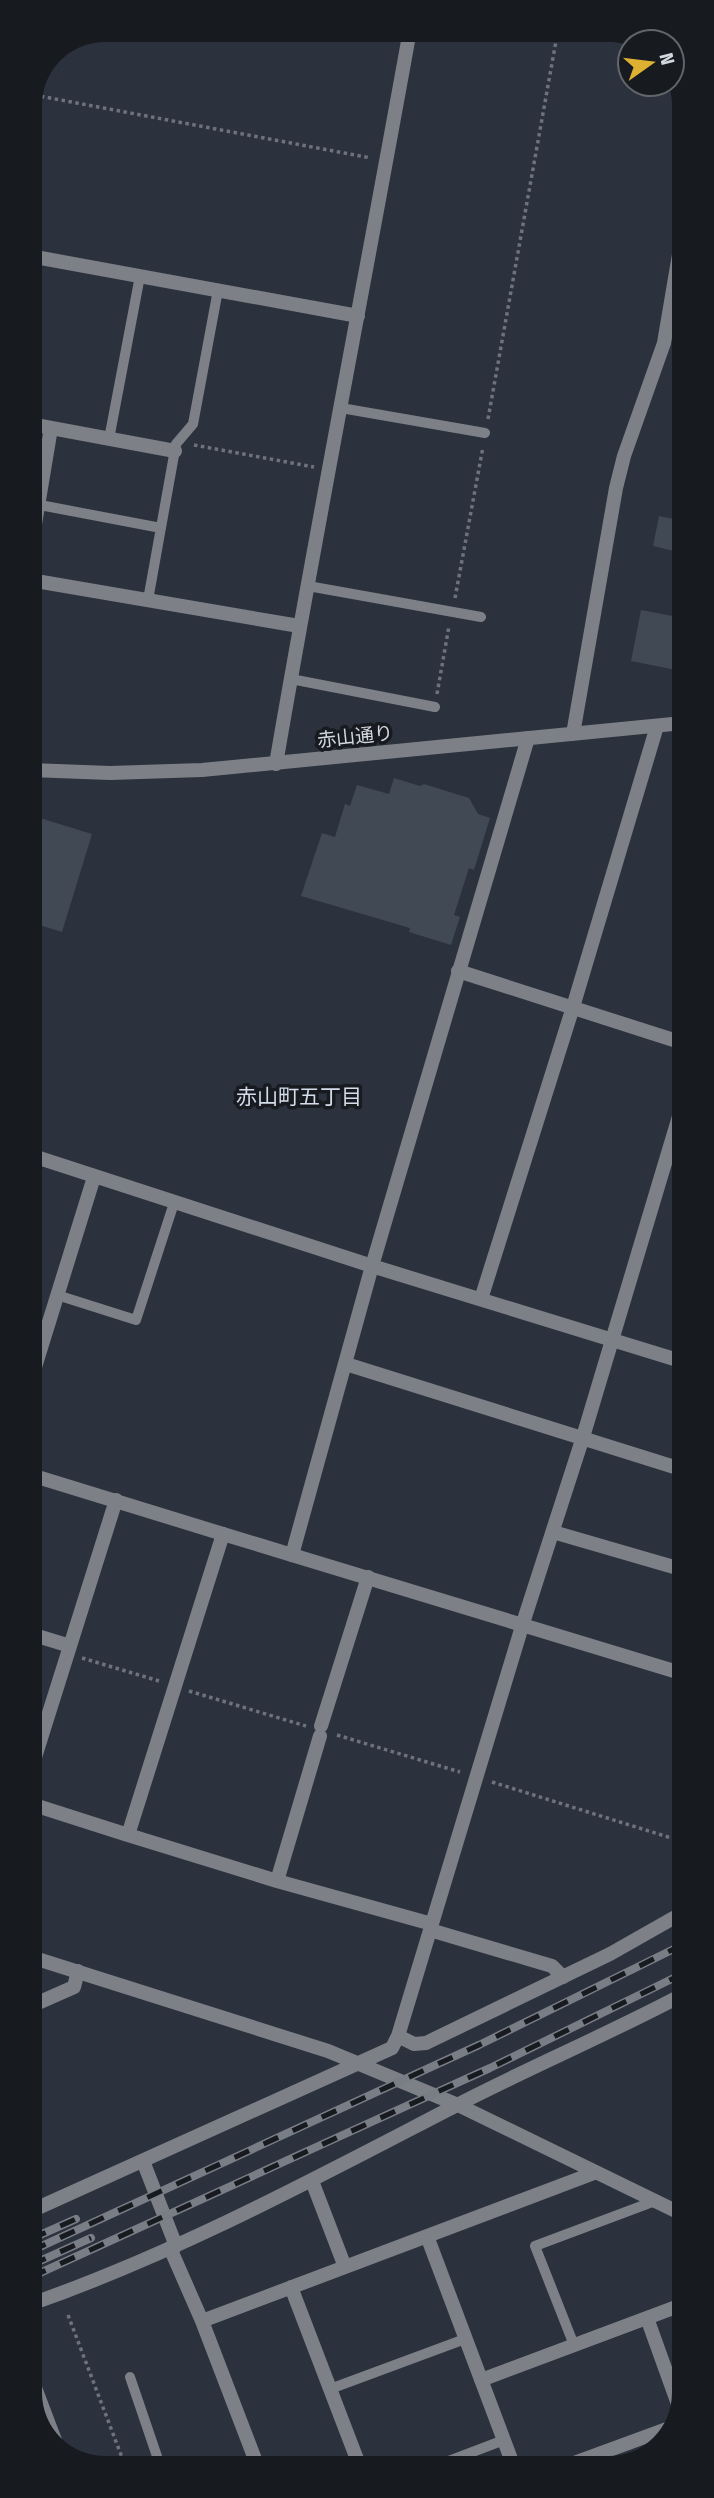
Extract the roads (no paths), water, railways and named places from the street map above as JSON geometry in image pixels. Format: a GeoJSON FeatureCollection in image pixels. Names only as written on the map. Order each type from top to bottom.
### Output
{"type":"FeatureCollection","features":[{"type":"Feature","properties":{"kind":"street"},"geometry":{"type":"LineString","coordinates":[[276,764],[299,626],[408,42]]}},
{"type":"Feature","properties":{"kind":"street"},"geometry":{"type":"LineString","coordinates":[[42,258],[358,316]]}},
{"type":"Feature","properties":{"kind":"street"},"geometry":{"type":"LineString","coordinates":[[573,734],[615,488],[664,343],[672,296]]}},
{"type":"Feature","properties":{"kind":"street"},"geometry":{"type":"LineString","coordinates":[[42,426],[109,439],[176,447]]}},
{"type":"Feature","properties":{"kind":"street"},"geometry":{"type":"LineString","coordinates":[[42,492],[51,428]]}},
{"type":"Feature","properties":{"kind":"street"},"geometry":{"type":"LineString","coordinates":[[42,582],[299,626]]}},
{"type":"Feature","properties":{"kind":"street","name":"赤山通り"},"geometry":{"type":"LineString","coordinates":[[42,770],[110,773],[202,770],[672,724]]}},
{"type":"Feature","properties":{"kind":"street"},"geometry":{"type":"LineString","coordinates":[[481,1299],[573,1007],[657,726]]}},
{"type":"Feature","properties":{"kind":"street"},"geometry":{"type":"LineString","coordinates":[[292,1555],[372,1266],[528,738]]}},
{"type":"Feature","properties":{"kind":"street"},"geometry":{"type":"LineString","coordinates":[[458,971],[672,1039]]}},
{"type":"Feature","properties":{"kind":"street"},"geometry":{"type":"LineString","coordinates":[[42,2206],[392,2048],[481,1779],[523,1623],[583,1437],[672,1139]]}},
{"type":"Feature","properties":{"kind":"street"},"geometry":{"type":"LineString","coordinates":[[42,1159],[372,1266],[672,1358]]}},
{"type":"Feature","properties":{"kind":"street"},"geometry":{"type":"LineString","coordinates":[[42,1344],[94,1177]]}},
{"type":"Feature","properties":{"kind":"street"},"geometry":{"type":"LineString","coordinates":[[346,1364],[672,1466]]}},
{"type":"Feature","properties":{"kind":"street"},"geometry":{"type":"LineString","coordinates":[[42,1478],[672,1670]]}},
{"type":"Feature","properties":{"kind":"street"},"geometry":{"type":"LineString","coordinates":[[42,1734],[116,1500]]}},
{"type":"Feature","properties":{"kind":"street"},"geometry":{"type":"LineString","coordinates":[[552,1532],[672,1567]]}},
{"type":"Feature","properties":{"kind":"street"},"geometry":{"type":"LineString","coordinates":[[128,1835],[223,1534]]}},
{"type":"Feature","properties":{"kind":"street"},"geometry":{"type":"LineString","coordinates":[[277,1881],[368,1577]]}},
{"type":"Feature","properties":{"kind":"street"},"geometry":{"type":"LineString","coordinates":[[42,1638],[68,1649]]}},
{"type":"Feature","properties":{"kind":"street"},"geometry":{"type":"LineString","coordinates":[[42,1808],[552,1966],[562,1977]]}},
{"type":"Feature","properties":{"kind":"street"},"geometry":{"type":"LineString","coordinates":[[398,2036],[414,2044],[426,2042],[610,1954],[672,1920]]}},
{"type":"Feature","properties":{"kind":"street"},"geometry":{"type":"LineString","coordinates":[[42,1960],[360,2063],[458,2105],[672,2210]]}},
{"type":"Feature","properties":{"kind":"street"},"geometry":{"type":"LineString","coordinates":[[42,2001],[74,1987],[78,1971]]}},
{"type":"Feature","properties":{"kind":"street"},"geometry":{"type":"LineString","coordinates":[[42,2300],[173,2247],[312,2181],[458,2105],[672,2000]]}},
{"type":"Feature","properties":{"kind":"street"},"geometry":{"type":"LineString","coordinates":[[143,2161],[249,2456]]}},
{"type":"Feature","properties":{"kind":"street"},"geometry":{"type":"LineString","coordinates":[[202,2321],[594,2173]]}},
{"type":"Feature","properties":{"kind":"street"},"geometry":{"type":"LineString","coordinates":[[312,2181],[345,2267]]}},
{"type":"Feature","properties":{"kind":"street"},"geometry":{"type":"LineString","coordinates":[[427,2236],[510,2456]]}},
{"type":"Feature","properties":{"kind":"street"},"geometry":{"type":"LineString","coordinates":[[291,2287],[356,2456]]}},
{"type":"Feature","properties":{"kind":"street"},"geometry":{"type":"LineString","coordinates":[[481,2380],[672,2309]]}},
{"type":"Feature","properties":{"kind":"street"},"geometry":{"type":"LineString","coordinates":[[647,2318],[672,2388]]}},
{"type":"Feature","properties":{"kind":"street"},"geometry":{"type":"LineString","coordinates":[[593,2456],[658,2432]]}},
{"type":"Feature","properties":{"kind":"lane"},"geometry":{"type":"LineString","coordinates":[[109,439],[139,276]]}},
{"type":"Feature","properties":{"kind":"lane"},"geometry":{"type":"LineString","coordinates":[[148,600],[176,447],[193,424],[218,290]]}},
{"type":"Feature","properties":{"kind":"lane"},"geometry":{"type":"LineString","coordinates":[[341,408],[485,433]]}},
{"type":"Feature","properties":{"kind":"lane"},"geometry":{"type":"LineString","coordinates":[[42,506],[161,528]]}},
{"type":"Feature","properties":{"kind":"lane"},"geometry":{"type":"LineString","coordinates":[[307,586],[481,617]]}},
{"type":"Feature","properties":{"kind":"lane"},"geometry":{"type":"LineString","coordinates":[[291,679],[435,707]]}},
{"type":"Feature","properties":{"kind":"lane"},"geometry":{"type":"LineString","coordinates":[[57,1295],[136,1320],[174,1203]]}},
{"type":"Feature","properties":{"kind":"lane"},"geometry":{"type":"LineString","coordinates":[[574,2345],[535,2246],[655,2202]]}},
{"type":"Feature","properties":{"kind":"lane"},"geometry":{"type":"LineString","coordinates":[[330,2389],[466,2339]]}},
{"type":"Feature","properties":{"kind":"lane"},"geometry":{"type":"LineString","coordinates":[[130,2377],[157,2456]]}},
{"type":"Feature","properties":{"kind":"lane"},"geometry":{"type":"LineString","coordinates":[[43,2402],[52,2427]]}},
{"type":"Feature","properties":{"kind":"lane"},"geometry":{"type":"LineString","coordinates":[[462,2456],[503,2440]]}},
{"type":"Feature","properties":{"kind":"railway"},"geometry":{"type":"LineString","coordinates":[[42,2246],[479,2045],[672,1950]]}},
{"type":"Feature","properties":{"kind":"railway"},"geometry":{"type":"LineString","coordinates":[[42,2272],[490,2068],[672,1979]]}},
{"type":"Feature","properties":{"kind":"railway"},"geometry":{"type":"LineString","coordinates":[[42,2234],[76,2219]]}},
{"type":"Feature","properties":{"kind":"railway"},"geometry":{"type":"LineString","coordinates":[[42,2260],[91,2238]]}},
{"type":"Feature","properties":{"kind":"district","name":"赤山町五丁目"},"geometry":{"type":"Point","coordinates":[299,1097]}}]}
